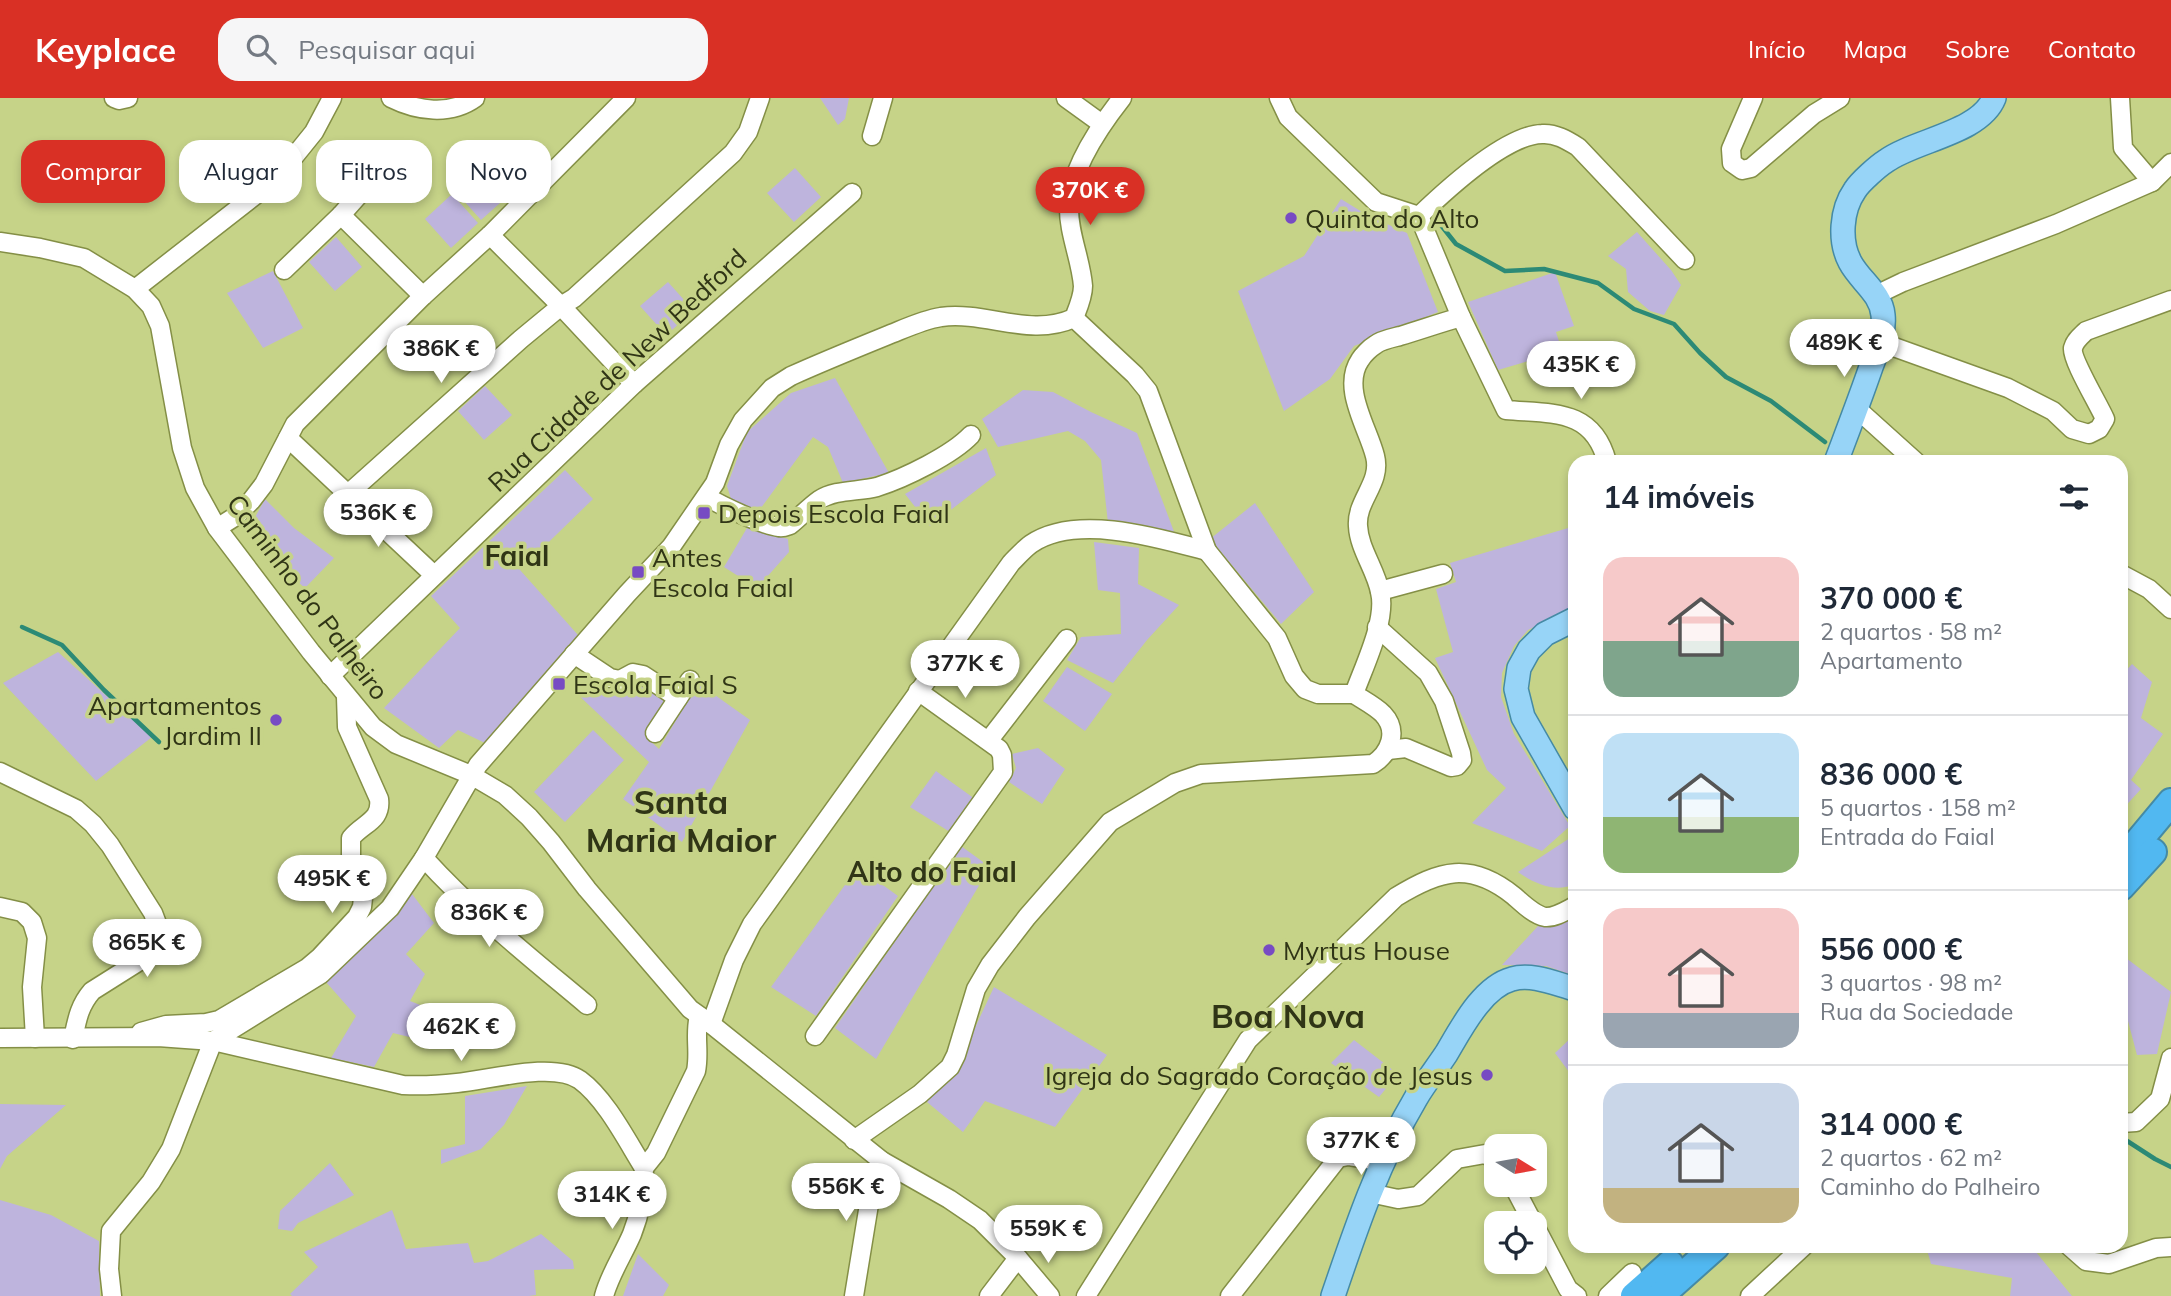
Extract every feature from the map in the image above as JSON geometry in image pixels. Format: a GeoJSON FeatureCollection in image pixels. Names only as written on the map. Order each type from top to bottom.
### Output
{"type":"FeatureCollection","features":[{"type":"Feature","properties":{"kind":"highway"},"geometry":{"type":"LineString","coordinates":[[2128,854],[2171,802]]}},
{"type":"Feature","properties":{"kind":"highway"},"geometry":{"type":"LineString","coordinates":[[2128,879],[2171,830]]}},
{"type":"Feature","properties":{"kind":"highway"},"geometry":{"type":"LineString","coordinates":[[1633,1284],[1679,1253]]}},
{"type":"Feature","properties":{"kind":"highway"},"geometry":{"type":"LineString","coordinates":[[1660,1296],[1708,1253]]}},
{"type":"Feature","properties":{"kind":"main road"},"geometry":{"type":"LineString","coordinates":[[1839,455],[1880,342],[1884,323],[1883,311],[1876,295],[1850,262],[1843,240],[1844,218],[1855,191],[1886,160],[1973,121],[1990,107],[1994,98]]}},
{"type":"Feature","properties":{"kind":"main road"},"geometry":{"type":"LineString","coordinates":[[1568,622],[1545,634],[1529,650],[1519,668],[1516,689],[1523,717],[1568,796]]}},
{"type":"Feature","properties":{"kind":"main road"},"geometry":{"type":"LineString","coordinates":[[1333,1296],[1383,1162],[1416,1097],[1473,1010],[1497,986],[1513,978],[1534,978],[1568,987]]}},
{"type":"Feature","properties":{"kind":"street"},"geometry":{"type":"LineString","coordinates":[[114,98],[128,98]]}},
{"type":"Feature","properties":{"kind":"street"},"geometry":{"type":"LineString","coordinates":[[135,289],[276,179],[314,132],[332,98]]}},
{"type":"Feature","properties":{"kind":"street"},"geometry":{"type":"LineString","coordinates":[[391,98],[427,110],[448,110],[467,104],[475,98]]}},
{"type":"Feature","properties":{"kind":"street"},"geometry":{"type":"LineString","coordinates":[[217,528],[236,516],[264,484],[295,424],[423,296],[490,235],[626,98]]}},
{"type":"Feature","properties":{"kind":"street"},"geometry":{"type":"LineString","coordinates":[[348,494],[561,306],[574,298],[733,153],[748,132],[760,98]]}},
{"type":"Feature","properties":{"kind":"street"},"geometry":{"type":"LineString","coordinates":[[872,136],[883,98]]}},
{"type":"Feature","properties":{"kind":"street"},"geometry":{"type":"LineString","coordinates":[[1066,98],[1102,124]]}},
{"type":"Feature","properties":{"kind":"street"},"geometry":{"type":"LineString","coordinates":[[112,1296],[109,1269],[111,1231],[151,1182],[171,1149],[213,1041],[321,974],[390,908],[424,858],[471,775],[510,726],[671,547],[707,497],[743,420],[772,388],[791,376],[920,322],[943,317],[981,319],[1030,327],[1054,325],[1074,317],[1083,287],[1072,241],[1069,205],[1076,175],[1102,124],[1122,98]]}},
{"type":"Feature","properties":{"kind":"street"},"geometry":{"type":"LineString","coordinates":[[1279,98],[1288,117],[1376,202],[1419,216],[1461,317],[1506,410],[1558,415],[1580,421],[1594,432],[1605,455]]}},
{"type":"Feature","properties":{"kind":"street"},"geometry":{"type":"LineString","coordinates":[[1752,98],[1731,149],[1732,163],[1742,170],[1751,168],[1814,114],[1840,98]]}},
{"type":"Feature","properties":{"kind":"street"},"geometry":{"type":"LineString","coordinates":[[2120,98],[2123,148],[2152,182]]}},
{"type":"Feature","properties":{"kind":"street"},"geometry":{"type":"LineString","coordinates":[[1419,216],[1457,179],[1514,142],[1541,134],[1552,135],[1562,137],[1578,147],[1685,260]]}},
{"type":"Feature","properties":{"kind":"street"},"geometry":{"type":"LineString","coordinates":[[1876,295],[1903,282],[2056,224],[2152,182],[2171,163]]}},
{"type":"Feature","properties":{"kind":"street","name":"Rua Cidade de New Bedford"},"geometry":{"type":"LineString","coordinates":[[330,676],[634,384],[852,193]]}},
{"type":"Feature","properties":{"kind":"street"},"geometry":{"type":"LineString","coordinates":[[284,270],[352,203]]}},
{"type":"Feature","properties":{"kind":"street"},"geometry":{"type":"LineString","coordinates":[[341,215],[423,296]]}},
{"type":"Feature","properties":{"kind":"street"},"geometry":{"type":"LineString","coordinates":[[490,235],[634,384]]}},
{"type":"Feature","properties":{"kind":"street","name":"Caminho do Palheiro"},"geometry":{"type":"LineString","coordinates":[[0,242],[84,258],[135,289],[151,306],[160,326],[181,449],[195,488],[217,528],[346,697],[373,727],[396,744],[471,775],[505,796],[529,817],[551,842],[587,889],[682,1001],[881,1161],[949,1199],[980,1220],[1018,1258],[1050,1296]]}},
{"type":"Feature","properties":{"kind":"street"},"geometry":{"type":"LineString","coordinates":[[1880,342],[2008,388],[2053,411],[2073,429],[2089,434],[2099,429],[2105,419],[2076,363],[2073,350],[2077,340],[2086,331],[2171,300]]}},
{"type":"Feature","properties":{"kind":"street"},"geometry":{"type":"LineString","coordinates":[[854,1140],[919,1094],[950,1067],[976,989],[990,965],[1027,917],[1110,822],[1175,783],[1201,774],[1373,764],[1383,757],[1391,739],[1384,715],[1354,694],[1318,694],[1305,689],[1294,676],[1277,638],[1207,551],[1148,391],[1135,375],[1074,317]]}},
{"type":"Feature","properties":{"kind":"street"},"geometry":{"type":"LineString","coordinates":[[1354,694],[1377,627],[1381,603],[1380,592],[1358,527],[1359,514],[1374,484],[1377,470],[1376,459],[1355,397],[1355,371],[1360,359],[1376,343],[1461,317]]}},
{"type":"Feature","properties":{"kind":"street"},"geometry":{"type":"LineString","coordinates":[[1856,408],[1908,455]]}},
{"type":"Feature","properties":{"kind":"street"},"geometry":{"type":"LineString","coordinates":[[707,497],[766,523],[785,527],[820,500],[835,494],[877,487],[897,479],[959,447],[971,435]]}},
{"type":"Feature","properties":{"kind":"street"},"geometry":{"type":"LineString","coordinates":[[288,438],[434,575]]}},
{"type":"Feature","properties":{"kind":"street"},"geometry":{"type":"LineString","coordinates":[[644,1168],[656,1153],[696,1071],[699,1056],[696,1027],[705,1020],[752,924],[1011,563],[1031,544],[1071,529],[1152,537],[1207,551]]}},
{"type":"Feature","properties":{"kind":"street"},"geometry":{"type":"LineString","coordinates":[[1380,592],[1443,574]]}},
{"type":"Feature","properties":{"kind":"street"},"geometry":{"type":"LineString","coordinates":[[2128,578],[2149,589],[2171,609]]}},
{"type":"Feature","properties":{"kind":"street"},"geometry":{"type":"LineString","coordinates":[[1377,627],[1429,673],[1437,686],[1462,760],[1457,766],[1451,767],[1406,748],[1388,750]]}},
{"type":"Feature","properties":{"kind":"street"},"geometry":{"type":"LineString","coordinates":[[989,740],[1067,639]]}},
{"type":"Feature","properties":{"kind":"street"},"geometry":{"type":"LineString","coordinates":[[574,654],[610,678],[620,680],[633,673],[643,675],[678,698]]}},
{"type":"Feature","properties":{"kind":"street"},"geometry":{"type":"LineString","coordinates":[[655,733],[690,680]]}},
{"type":"Feature","properties":{"kind":"street"},"geometry":{"type":"LineString","coordinates":[[816,1036],[1003,772],[1002,755],[989,740],[918,691]]}},
{"type":"Feature","properties":{"kind":"street"},"geometry":{"type":"LineString","coordinates":[[125,1038],[166,1024],[219,1020],[307,968],[357,917],[363,898],[351,856],[351,838],[379,814],[380,807],[379,799],[346,727],[346,697]]}},
{"type":"Feature","properties":{"kind":"street"},"geometry":{"type":"LineString","coordinates":[[0,772],[76,809],[93,824],[110,845],[153,913],[159,929],[161,940],[157,950],[92,990],[84,999],[73,1038]]}},
{"type":"Feature","properties":{"kind":"street"},"geometry":{"type":"LineString","coordinates":[[424,858],[455,892],[492,926],[587,1005]]}},
{"type":"Feature","properties":{"kind":"street"},"geometry":{"type":"LineString","coordinates":[[1086,1296],[1248,1040],[1396,897],[1441,874],[1457,873],[1484,877],[1544,917],[1568,909]]}},
{"type":"Feature","properties":{"kind":"street"},"geometry":{"type":"LineString","coordinates":[[0,907],[22,912],[32,922],[37,938],[32,987],[35,1038]]}},
{"type":"Feature","properties":{"kind":"street"},"geometry":{"type":"LineString","coordinates":[[0,1038],[158,1037],[213,1041],[403,1085],[431,1086],[542,1071],[562,1073],[579,1079],[606,1108],[644,1168],[636,1222],[604,1296]]}},
{"type":"Feature","properties":{"kind":"street"},"geometry":{"type":"LineString","coordinates":[[2128,1122],[2136,1122],[2160,1099],[2171,1058]]}},
{"type":"Feature","properties":{"kind":"street"},"geometry":{"type":"LineString","coordinates":[[1370,1193],[1398,1199],[1418,1196],[1457,1159],[1484,1154]]}},
{"type":"Feature","properties":{"kind":"street"},"geometry":{"type":"LineString","coordinates":[[1230,1296],[1338,1158],[1348,1156],[1383,1162]]}},
{"type":"Feature","properties":{"kind":"street"},"geometry":{"type":"LineString","coordinates":[[854,1296],[871,1192],[881,1161]]}},
{"type":"Feature","properties":{"kind":"street"},"geometry":{"type":"LineString","coordinates":[[2077,1253],[2086,1261],[2109,1264],[2156,1248],[2171,1247]]}},
{"type":"Feature","properties":{"kind":"street"},"geometry":{"type":"LineString","coordinates":[[1547,1249],[1568,1289],[1577,1296]]}},
{"type":"Feature","properties":{"kind":"street"},"geometry":{"type":"LineString","coordinates":[[1750,1296],[1796,1253]]}},
{"type":"Feature","properties":{"kind":"street"},"geometry":{"type":"LineString","coordinates":[[989,1296],[1018,1258]]}},
{"type":"Feature","properties":{"kind":"street"},"geometry":{"type":"LineString","coordinates":[[1608,1296],[1633,1284]]}},
{"type":"Feature","properties":{"kind":"shaded area"},"geometry":{"type":"Polygon","coordinates":[[[820,98],[849,98],[845,119],[838,125],[820,98]]]}},
{"type":"Feature","properties":{"kind":"shaded area"},"geometry":{"type":"Polygon","coordinates":[[[795,168],[821,197],[794,222],[767,193],[795,168]]]}},
{"type":"Feature","properties":{"kind":"shaded area"},"geometry":{"type":"Polygon","coordinates":[[[1341,199],[1367,215],[1407,233],[1438,312],[1354,346],[1330,379],[1284,411],[1238,291],[1304,256],[1341,199]]]}},
{"type":"Feature","properties":{"kind":"shaded area"},"geometry":{"type":"Polygon","coordinates":[[[446,200],[446,203],[460,203],[478,223],[451,248],[425,219],[446,200]]]}},
{"type":"Feature","properties":{"kind":"shaded area"},"geometry":{"type":"Polygon","coordinates":[[[466,203],[500,203],[481,220],[466,203]]]}},
{"type":"Feature","properties":{"kind":"shaded area"},"geometry":{"type":"Polygon","coordinates":[[[1637,232],[1681,285],[1664,315],[1650,311],[1628,292],[1626,269],[1608,256],[1637,232]]]}},
{"type":"Feature","properties":{"kind":"shaded area"},"geometry":{"type":"Polygon","coordinates":[[[336,237],[362,267],[335,291],[309,262],[336,237]]]}},
{"type":"Feature","properties":{"kind":"shaded area"},"geometry":{"type":"Polygon","coordinates":[[[273,271],[303,328],[263,348],[227,293],[273,271]]]}},
{"type":"Feature","properties":{"kind":"shaded area"},"geometry":{"type":"Polygon","coordinates":[[[1555,272],[1574,326],[1556,332],[1562,351],[1498,370],[1468,302],[1555,272]]]}},
{"type":"Feature","properties":{"kind":"shaded area"},"geometry":{"type":"Polygon","coordinates":[[[668,282],[694,311],[666,335],[640,306],[668,282]]]}},
{"type":"Feature","properties":{"kind":"shaded area"},"geometry":{"type":"Polygon","coordinates":[[[835,378],[889,473],[843,483],[828,447],[813,437],[758,512],[731,499],[727,486],[747,432],[791,393],[835,378]]]}},
{"type":"Feature","properties":{"kind":"shaded area"},"geometry":{"type":"Polygon","coordinates":[[[485,386],[512,415],[484,440],[458,411],[485,386]]]}},
{"type":"Feature","properties":{"kind":"shaded area"},"geometry":{"type":"Polygon","coordinates":[[[1023,390],[1053,392],[1137,433],[1176,537],[1108,523],[1101,460],[1085,441],[1068,431],[998,447],[982,419],[1023,390]]]}},
{"type":"Feature","properties":{"kind":"shaded area"},"geometry":{"type":"Polygon","coordinates":[[[986,448],[996,475],[930,526],[905,494],[986,448]]]}},
{"type":"Feature","properties":{"kind":"shaded area"},"geometry":{"type":"Polygon","coordinates":[[[565,470],[593,499],[520,570],[578,635],[487,744],[458,730],[439,748],[384,708],[460,628],[431,596],[565,470]]]}},
{"type":"Feature","properties":{"kind":"shaded area"},"geometry":{"type":"Polygon","coordinates":[[[265,499],[294,528],[334,558],[305,588],[264,553],[247,532],[265,499]]]}},
{"type":"Feature","properties":{"kind":"shaded area"},"geometry":{"type":"Polygon","coordinates":[[[1255,503],[1314,592],[1281,624],[1210,539],[1255,503]]]}},
{"type":"Feature","properties":{"kind":"shaded area"},"geometry":{"type":"Polygon","coordinates":[[[747,528],[788,539],[789,552],[757,588],[724,567],[747,528]]]}},
{"type":"Feature","properties":{"kind":"shaded area"},"geometry":{"type":"Polygon","coordinates":[[[1568,528],[1568,610],[1528,630],[1514,646],[1502,673],[1501,697],[1514,734],[1568,823],[1568,828],[1542,851],[1472,823],[1506,788],[1487,770],[1435,658],[1453,652],[1436,589],[1456,582],[1450,563],[1568,528]]]}},
{"type":"Feature","properties":{"kind":"shaded area"},"geometry":{"type":"Polygon","coordinates":[[[1094,542],[1139,548],[1138,584],[1179,605],[1113,683],[1067,660],[1081,637],[1121,634],[1120,593],[1098,590],[1094,542]]]}},
{"type":"Feature","properties":{"kind":"shaded area"},"geometry":{"type":"Polygon","coordinates":[[[58,652],[152,737],[96,781],[3,683],[58,652]]]}},
{"type":"Feature","properties":{"kind":"shaded area"},"geometry":{"type":"Polygon","coordinates":[[[2132,664],[2152,682],[2141,718],[2163,734],[2131,780],[2141,789],[2128,803],[2128,668],[2132,664]]]}},
{"type":"Feature","properties":{"kind":"shaded area"},"geometry":{"type":"Polygon","coordinates":[[[1067,667],[1112,694],[1085,731],[1043,701],[1067,667]]]}},
{"type":"Feature","properties":{"kind":"shaded area"},"geometry":{"type":"Polygon","coordinates":[[[585,677],[624,695],[633,683],[638,682],[665,701],[646,737],[659,749],[698,683],[750,720],[682,842],[623,799],[649,762],[572,689],[585,677]]]}},
{"type":"Feature","properties":{"kind":"shaded area"},"geometry":{"type":"Polygon","coordinates":[[[593,730],[624,760],[565,822],[534,792],[593,730]]]}},
{"type":"Feature","properties":{"kind":"shaded area"},"geometry":{"type":"Polygon","coordinates":[[[1038,748],[1065,769],[1042,804],[1009,782],[1016,768],[1012,754],[1038,748]]]}},
{"type":"Feature","properties":{"kind":"shaded area"},"geometry":{"type":"Polygon","coordinates":[[[936,771],[975,799],[950,832],[910,807],[936,771]]]}},
{"type":"Feature","properties":{"kind":"shaded area"},"geometry":{"type":"Polygon","coordinates":[[[1568,839],[1568,887],[1545,886],[1518,872],[1568,839]]]}},
{"type":"Feature","properties":{"kind":"shaded area"},"geometry":{"type":"Polygon","coordinates":[[[961,846],[990,867],[876,1059],[835,1028],[961,846]]]}},
{"type":"Feature","properties":{"kind":"shaded area"},"geometry":{"type":"Polygon","coordinates":[[[858,867],[898,896],[816,1016],[771,987],[858,867]]]}},
{"type":"Feature","properties":{"kind":"shaded area"},"geometry":{"type":"Polygon","coordinates":[[[409,890],[434,923],[406,954],[425,974],[410,1001],[451,1017],[442,1045],[393,1033],[374,1067],[331,1058],[356,1016],[326,982],[394,917],[409,890]]]}},
{"type":"Feature","properties":{"kind":"shaded area"},"geometry":{"type":"Polygon","coordinates":[[[1568,912],[1568,974],[1546,966],[1502,965],[1538,926],[1568,912]]]}},
{"type":"Feature","properties":{"kind":"shaded area"},"geometry":{"type":"Polygon","coordinates":[[[2128,960],[2171,992],[2157,1054],[2137,1055],[2128,1021],[2128,960]]]}},
{"type":"Feature","properties":{"kind":"shaded area"},"geometry":{"type":"Polygon","coordinates":[[[994,987],[1107,1055],[1055,1127],[985,1101],[963,1132],[927,1102],[966,1047],[994,987]]]}},
{"type":"Feature","properties":{"kind":"shaded area"},"geometry":{"type":"Polygon","coordinates":[[[1354,1040],[1398,1074],[1379,1097],[1331,1063],[1354,1040]]]}},
{"type":"Feature","properties":{"kind":"shaded area"},"geometry":{"type":"Polygon","coordinates":[[[1568,1041],[1568,1071],[1555,1053],[1568,1041]]]}},
{"type":"Feature","properties":{"kind":"shaded area"},"geometry":{"type":"Polygon","coordinates":[[[527,1086],[504,1125],[481,1149],[441,1164],[441,1150],[465,1144],[465,1096],[527,1086]]]}},
{"type":"Feature","properties":{"kind":"shaded area"},"geometry":{"type":"Polygon","coordinates":[[[0,1104],[66,1105],[7,1156],[0,1169],[0,1104]]]}},
{"type":"Feature","properties":{"kind":"shaded area"},"geometry":{"type":"Polygon","coordinates":[[[330,1163],[354,1195],[298,1223],[292,1231],[278,1229],[280,1211],[330,1163]]]}},
{"type":"Feature","properties":{"kind":"shaded area"},"geometry":{"type":"Polygon","coordinates":[[[0,1200],[51,1215],[99,1241],[100,1296],[0,1296],[0,1200]]]}},
{"type":"Feature","properties":{"kind":"shaded area"},"geometry":{"type":"Polygon","coordinates":[[[392,1210],[406,1249],[468,1243],[474,1263],[488,1261],[541,1234],[573,1261],[574,1269],[534,1270],[536,1295],[529,1296],[290,1294],[318,1267],[304,1252],[392,1210]]]}},
{"type":"Feature","properties":{"kind":"shaded area"},"geometry":{"type":"Polygon","coordinates":[[[1928,1253],[2037,1253],[2072,1296],[2010,1296],[2012,1278],[1931,1264],[1928,1253]]]}},
{"type":"Feature","properties":{"kind":"shaded area"},"geometry":{"type":"Polygon","coordinates":[[[638,1254],[669,1285],[663,1296],[623,1296],[638,1254]]]}},
{"type":"Feature","properties":{"kind":"waterway"},"geometry":{"type":"LineString","coordinates":[[1436,219],[1456,244],[1505,271],[1544,269],[1598,283],[1634,309],[1674,324],[1726,377],[1771,401],[1825,442]]}},
{"type":"Feature","properties":{"kind":"waterway"},"geometry":{"type":"LineString","coordinates":[[22,627],[62,645],[104,690],[159,742]]}},
{"type":"Feature","properties":{"kind":"waterway"},"geometry":{"type":"LineString","coordinates":[[2128,1142],[2171,1167]]}},
{"type":"Feature","properties":{"kind":"place","name":"Quinta do Alto"},"geometry":{"type":"Point","coordinates":[1291,218]}},
{"type":"Feature","properties":{"kind":"place","name":"Depois Escola Faial"},"geometry":{"type":"Point","coordinates":[704,513]}},
{"type":"Feature","properties":{"kind":"place","name":"Antes Escola Faial"},"geometry":{"type":"Point","coordinates":[638,572]}},
{"type":"Feature","properties":{"kind":"place","name":"Escola Faial S"},"geometry":{"type":"Point","coordinates":[559,684]}},
{"type":"Feature","properties":{"kind":"place","name":"Apartamentos Jardim II"},"geometry":{"type":"Point","coordinates":[276,720]}},
{"type":"Feature","properties":{"kind":"place","name":"Myrtus House"},"geometry":{"type":"Point","coordinates":[1269,950]}},
{"type":"Feature","properties":{"kind":"place","name":"Igreja do Sagrado Coração de Jesus"},"geometry":{"type":"Point","coordinates":[1487,1075]}},
{"type":"Feature","properties":{"kind":"district","name":"Faial"},"geometry":{"type":"Point","coordinates":[517,555]}},
{"type":"Feature","properties":{"kind":"district","name":"Santa Maria Maior"},"geometry":{"type":"Point","coordinates":[681,820]}},
{"type":"Feature","properties":{"kind":"district","name":"Alto do Faial"},"geometry":{"type":"Point","coordinates":[932,871]}},
{"type":"Feature","properties":{"kind":"district","name":"Boa Nova"},"geometry":{"type":"Point","coordinates":[1288,1015]}}]}
